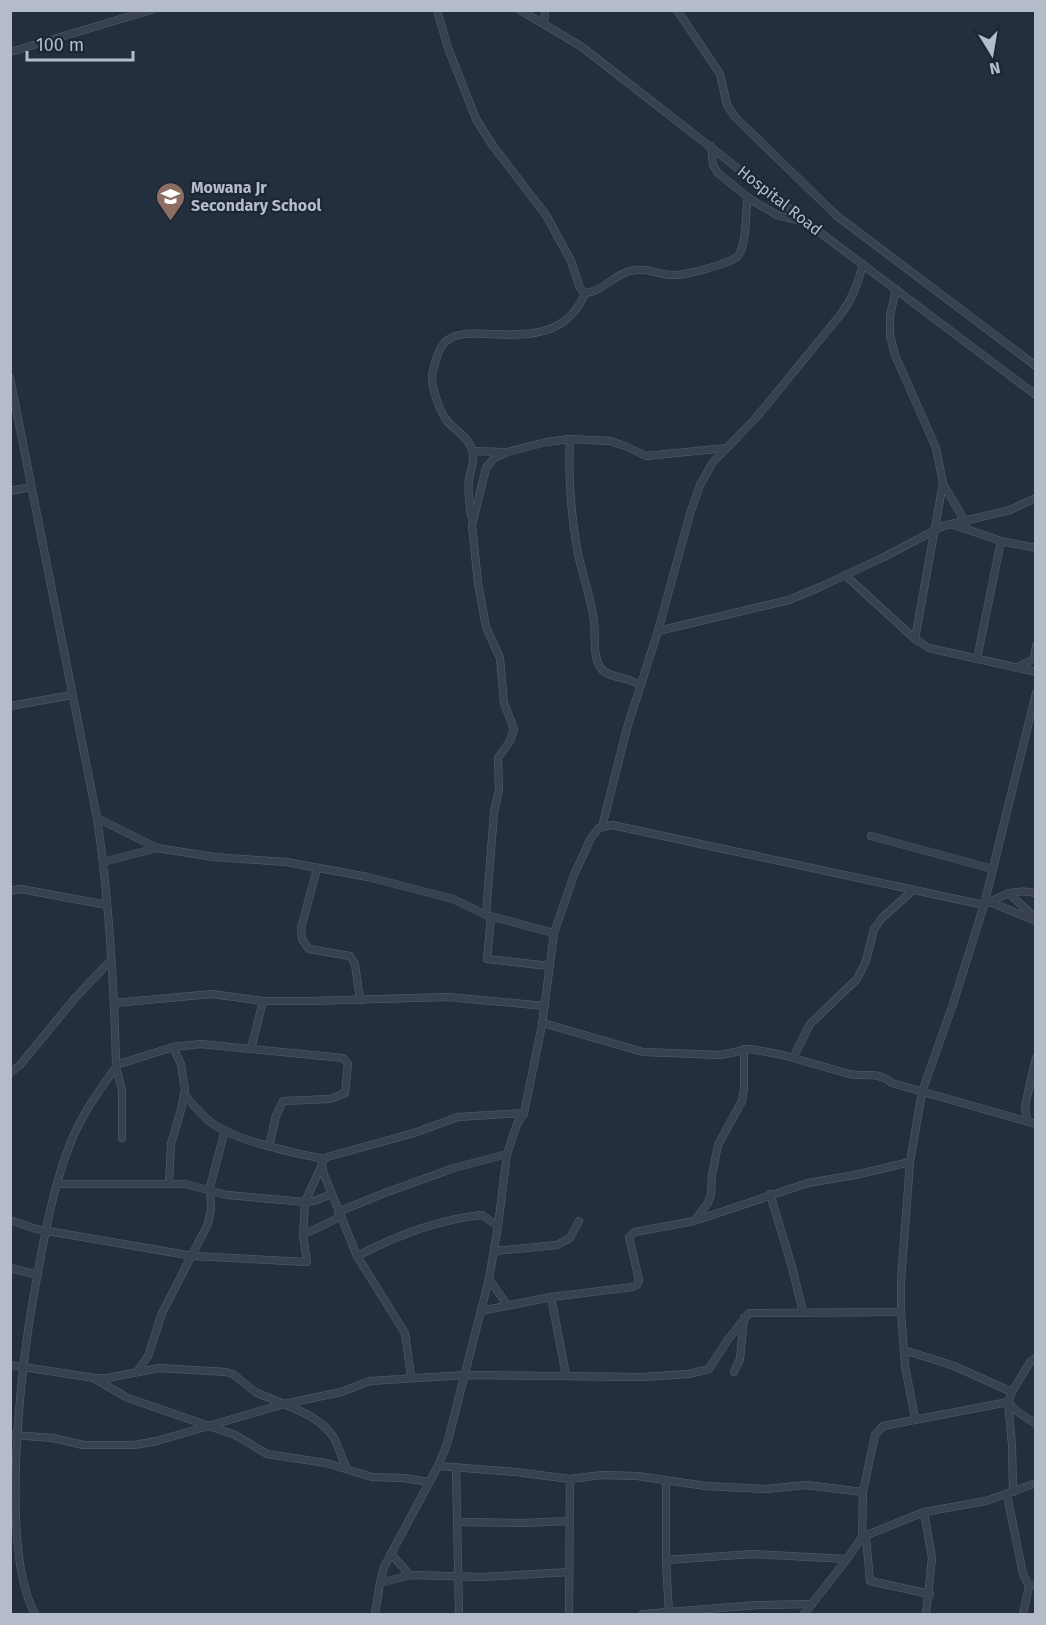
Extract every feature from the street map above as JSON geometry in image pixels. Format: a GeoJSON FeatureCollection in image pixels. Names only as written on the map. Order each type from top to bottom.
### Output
{"type":"FeatureCollection","features":[{"type":"Feature","properties":{"kind":"street"},"geometry":{"type":"LineString","coordinates":[[10,52],[151,10]]}},
{"type":"Feature","properties":{"kind":"street"},"geometry":{"type":"LineString","coordinates":[[437,10],[448,48],[476,119],[493,146],[546,215],[571,261],[580,288],[585,293]]}},
{"type":"Feature","properties":{"kind":"street","name":"Hospital Road"},"geometry":{"type":"LineString","coordinates":[[520,10],[582,47],[808,223],[1035,395]]}},
{"type":"Feature","properties":{"kind":"street"},"geometry":{"type":"LineString","coordinates":[[544,23],[545,10]]}},
{"type":"Feature","properties":{"kind":"street"},"geometry":{"type":"LineString","coordinates":[[677,10],[720,74],[727,105],[735,117],[837,216],[1035,366]]}},
{"type":"Feature","properties":{"kind":"street"},"geometry":{"type":"LineString","coordinates":[[711,146],[712,165],[718,174],[777,215],[808,223]]}},
{"type":"Feature","properties":{"kind":"street"},"geometry":{"type":"LineString","coordinates":[[585,293],[593,292],[617,275],[631,270],[652,270],[671,275],[683,275],[730,261],[738,256],[743,247],[748,197]]}},
{"type":"Feature","properties":{"kind":"street"},"geometry":{"type":"LineString","coordinates":[[602,827],[627,728],[658,631],[687,525],[706,473],[726,447],[762,411],[841,314],[857,287],[863,264]]}},
{"type":"Feature","properties":{"kind":"street"},"geometry":{"type":"LineString","coordinates":[[896,290],[890,315],[890,335],[898,363],[936,448],[943,483],[971,530]]}},
{"type":"Feature","properties":{"kind":"street"},"geometry":{"type":"LineString","coordinates":[[549,966],[487,959],[494,812],[499,790],[498,758],[510,741],[514,729],[504,703],[500,658],[486,627],[478,583],[469,481],[474,466],[472,451],[465,438],[448,422],[433,389],[432,373],[442,346],[449,339],[470,333],[533,333],[551,330],[580,306],[585,293]]}},
{"type":"Feature","properties":{"kind":"street"},"geometry":{"type":"LineString","coordinates":[[10,378],[97,818],[111,960],[116,1065],[121,1082],[123,1106],[122,1138]]}},
{"type":"Feature","properties":{"kind":"street"},"geometry":{"type":"LineString","coordinates":[[472,525],[486,468],[494,458],[508,452],[546,442],[570,439],[610,441],[646,456],[726,447]]}},
{"type":"Feature","properties":{"kind":"street"},"geometry":{"type":"LineString","coordinates":[[570,439],[568,473],[573,520],[578,554],[594,622],[596,655],[600,668],[630,679],[640,686]]}},
{"type":"Feature","properties":{"kind":"street"},"geometry":{"type":"LineString","coordinates":[[472,451],[508,452]]}},
{"type":"Feature","properties":{"kind":"street"},"geometry":{"type":"LineString","coordinates":[[915,639],[943,483]]}},
{"type":"Feature","properties":{"kind":"street"},"geometry":{"type":"LineString","coordinates":[[10,491],[32,488]]}},
{"type":"Feature","properties":{"kind":"street"},"geometry":{"type":"LineString","coordinates":[[950,525],[1010,510],[1035,498]]}},
{"type":"Feature","properties":{"kind":"street"},"geometry":{"type":"LineString","coordinates":[[658,631],[789,600],[845,575],[944,525],[1035,548]]}},
{"type":"Feature","properties":{"kind":"street"},"geometry":{"type":"LineString","coordinates":[[977,659],[1001,541]]}},
{"type":"Feature","properties":{"kind":"street"},"geometry":{"type":"LineString","coordinates":[[845,575],[915,639],[929,648],[1035,672]]}},
{"type":"Feature","properties":{"kind":"street"},"geometry":{"type":"LineString","coordinates":[[1016,668],[1035,658],[1035,646]]}},
{"type":"Feature","properties":{"kind":"street"},"geometry":{"type":"LineString","coordinates":[[915,1418],[904,1350],[901,1312],[901,1281],[910,1162],[922,1092],[987,903],[1035,693]]}},
{"type":"Feature","properties":{"kind":"street"},"geometry":{"type":"LineString","coordinates":[[10,706],[72,695]]}},
{"type":"Feature","properties":{"kind":"street"},"geometry":{"type":"LineString","coordinates":[[97,818],[157,848],[213,857],[286,862],[368,877],[453,898],[489,916],[554,933]]}},
{"type":"Feature","properties":{"kind":"street"},"geometry":{"type":"LineString","coordinates":[[378,1614],[380,1583],[391,1554],[438,1466],[457,1411],[489,1279],[507,1154],[517,1124],[524,1113],[543,1023],[554,933],[582,854],[594,832],[612,825],[912,891],[987,903],[1035,920]]}},
{"type":"Feature","properties":{"kind":"street"},"geometry":{"type":"LineString","coordinates":[[871,836],[993,869]]}},
{"type":"Feature","properties":{"kind":"street"},"geometry":{"type":"LineString","coordinates":[[103,862],[157,848]]}},
{"type":"Feature","properties":{"kind":"street"},"geometry":{"type":"LineString","coordinates":[[317,869],[302,928],[302,939],[309,949],[350,956],[355,964],[360,999]]}},
{"type":"Feature","properties":{"kind":"street"},"geometry":{"type":"LineString","coordinates":[[987,903],[999,896],[1035,887]]}},
{"type":"Feature","properties":{"kind":"street"},"geometry":{"type":"LineString","coordinates":[[10,891],[21,889],[106,905]]}},
{"type":"Feature","properties":{"kind":"street"},"geometry":{"type":"LineString","coordinates":[[793,1058],[810,1024],[857,979],[866,961],[874,929],[882,918],[912,891]]}},
{"type":"Feature","properties":{"kind":"street"},"geometry":{"type":"LineString","coordinates":[[1018,891],[1035,893]]}},
{"type":"Feature","properties":{"kind":"street"},"geometry":{"type":"LineString","coordinates":[[1009,893],[1035,920]]}},
{"type":"Feature","properties":{"kind":"street"},"geometry":{"type":"LineString","coordinates":[[10,1073],[20,1065],[75,998],[111,960]]}},
{"type":"Feature","properties":{"kind":"street"},"geometry":{"type":"LineString","coordinates":[[114,1003],[212,994],[263,1001],[448,997],[545,1006]]}},
{"type":"Feature","properties":{"kind":"street"},"geometry":{"type":"LineString","coordinates":[[251,1049],[263,1001]]}},
{"type":"Feature","properties":{"kind":"street"},"geometry":{"type":"LineString","coordinates":[[543,1023],[643,1052],[711,1056],[744,1049],[763,1050],[849,1074],[860,1076],[877,1074],[892,1083],[1035,1124]]}},
{"type":"Feature","properties":{"kind":"street"},"geometry":{"type":"LineString","coordinates":[[35,1614],[24,1595],[13,1552],[11,1471],[13,1435],[20,1367],[45,1230],[65,1157],[81,1119],[116,1065],[173,1047],[201,1044],[343,1058],[348,1064],[345,1093],[318,1101],[283,1101],[276,1116],[269,1146]]}},
{"type":"Feature","properties":{"kind":"street"},"geometry":{"type":"LineString","coordinates":[[169,1184],[171,1144],[184,1094],[184,1076],[173,1047]]}},
{"type":"Feature","properties":{"kind":"street"},"geometry":{"type":"LineString","coordinates":[[694,1221],[708,1203],[718,1145],[742,1101],[744,1049]]}},
{"type":"Feature","properties":{"kind":"street"},"geometry":{"type":"LineString","coordinates":[[1027,1121],[1025,1106],[1035,1058]]}},
{"type":"Feature","properties":{"kind":"street"},"geometry":{"type":"LineString","coordinates":[[184,1094],[208,1119],[225,1130],[322,1162]]}},
{"type":"Feature","properties":{"kind":"street"},"geometry":{"type":"LineString","coordinates":[[1016,1118],[1025,1106]]}},
{"type":"Feature","properties":{"kind":"street"},"geometry":{"type":"LineString","coordinates":[[10,1220],[45,1230],[193,1256],[307,1262],[303,1235],[305,1202],[322,1162],[334,1155],[414,1133],[458,1117],[524,1113]]}},
{"type":"Feature","properties":{"kind":"street"},"geometry":{"type":"LineString","coordinates":[[137,1372],[148,1356],[162,1314],[193,1256],[210,1217],[209,1191],[225,1130]]}},
{"type":"Feature","properties":{"kind":"street"},"geometry":{"type":"LineString","coordinates":[[303,1235],[339,1214],[442,1172],[507,1154]]}},
{"type":"Feature","properties":{"kind":"street"},"geometry":{"type":"LineString","coordinates":[[322,1162],[339,1214],[357,1256],[405,1333],[411,1377]]}},
{"type":"Feature","properties":{"kind":"street"},"geometry":{"type":"LineString","coordinates":[[481,1311],[551,1297],[633,1287],[639,1280],[629,1238],[631,1234],[694,1221],[807,1183],[910,1162]]}},
{"type":"Feature","properties":{"kind":"street"},"geometry":{"type":"LineString","coordinates":[[57,1184],[185,1184],[209,1191],[305,1202],[332,1194]]}},
{"type":"Feature","properties":{"kind":"street"},"geometry":{"type":"LineString","coordinates":[[770,1194],[803,1312]]}},
{"type":"Feature","properties":{"kind":"street"},"geometry":{"type":"LineString","coordinates":[[708,1203],[717,1212]]}},
{"type":"Feature","properties":{"kind":"street"},"geometry":{"type":"LineString","coordinates":[[357,1256],[398,1237],[447,1220],[482,1215],[498,1226]]}},
{"type":"Feature","properties":{"kind":"street"},"geometry":{"type":"LineString","coordinates":[[494,1251],[557,1245],[570,1238],[579,1221]]}},
{"type":"Feature","properties":{"kind":"street"},"geometry":{"type":"LineString","coordinates":[[10,1268],[38,1275]]}},
{"type":"Feature","properties":{"kind":"street"},"geometry":{"type":"LineString","coordinates":[[489,1279],[507,1305]]}},
{"type":"Feature","properties":{"kind":"street"},"geometry":{"type":"LineString","coordinates":[[551,1297],[566,1375]]}},
{"type":"Feature","properties":{"kind":"street"},"geometry":{"type":"LineString","coordinates":[[13,1435],[53,1438],[83,1445],[157,1441],[284,1404],[341,1392],[370,1381],[411,1377],[566,1375],[641,1377],[689,1374],[709,1369],[749,1313],[901,1312]]}},
{"type":"Feature","properties":{"kind":"street"},"geometry":{"type":"LineString","coordinates":[[735,1372],[740,1359],[745,1317]]}},
{"type":"Feature","properties":{"kind":"street"},"geometry":{"type":"LineString","coordinates":[[904,1350],[954,1366],[1012,1392]]}},
{"type":"Feature","properties":{"kind":"street"},"geometry":{"type":"LineString","coordinates":[[1023,1614],[1032,1586],[1023,1574],[1010,1494],[1012,1445],[1008,1402],[1035,1357]]}},
{"type":"Feature","properties":{"kind":"street"},"geometry":{"type":"LineString","coordinates":[[10,1365],[95,1378],[176,1367],[233,1374],[255,1392],[306,1414],[327,1429],[347,1469]]}},
{"type":"Feature","properties":{"kind":"street"},"geometry":{"type":"LineString","coordinates":[[95,1378],[136,1401],[247,1440],[267,1454],[326,1462],[372,1477],[404,1478],[429,1482]]}},
{"type":"Feature","properties":{"kind":"street"},"geometry":{"type":"LineString","coordinates":[[930,1594],[870,1581],[864,1537],[863,1492],[875,1435],[884,1426],[915,1418],[1008,1402]]}},
{"type":"Feature","properties":{"kind":"street"},"geometry":{"type":"LineString","coordinates":[[1008,1402],[1035,1424]]}},
{"type":"Feature","properties":{"kind":"street"},"geometry":{"type":"LineString","coordinates":[[438,1466],[570,1479],[602,1475],[637,1476],[706,1486],[766,1489],[806,1485],[863,1492]]}},
{"type":"Feature","properties":{"kind":"street"},"geometry":{"type":"LineString","coordinates":[[456,1467],[459,1614]]}},
{"type":"Feature","properties":{"kind":"street"},"geometry":{"type":"LineString","coordinates":[[569,1614],[570,1479]]}},
{"type":"Feature","properties":{"kind":"street"},"geometry":{"type":"LineString","coordinates":[[666,1480],[668,1614]]}},
{"type":"Feature","properties":{"kind":"street"},"geometry":{"type":"LineString","coordinates":[[804,1614],[864,1537],[924,1512],[986,1501],[1035,1483]]}},
{"type":"Feature","properties":{"kind":"street"},"geometry":{"type":"LineString","coordinates":[[924,1512],[932,1558],[930,1594],[926,1614]]}},
{"type":"Feature","properties":{"kind":"street"},"geometry":{"type":"LineString","coordinates":[[458,1522],[569,1521]]}},
{"type":"Feature","properties":{"kind":"street"},"geometry":{"type":"LineString","coordinates":[[391,1554],[410,1575]]}},
{"type":"Feature","properties":{"kind":"street"},"geometry":{"type":"LineString","coordinates":[[666,1560],[753,1554],[847,1559]]}},
{"type":"Feature","properties":{"kind":"street"},"geometry":{"type":"LineString","coordinates":[[380,1583],[410,1575],[498,1577],[569,1572]]}},
{"type":"Feature","properties":{"kind":"street"},"geometry":{"type":"LineString","coordinates":[[643,1614],[668,1614],[758,1605],[812,1604]]}},
{"type":"Feature","properties":{"kind":"place","name":"Mowana Jr Secondary School"},"geometry":{"type":"Point","coordinates":[170,222]}}]}
